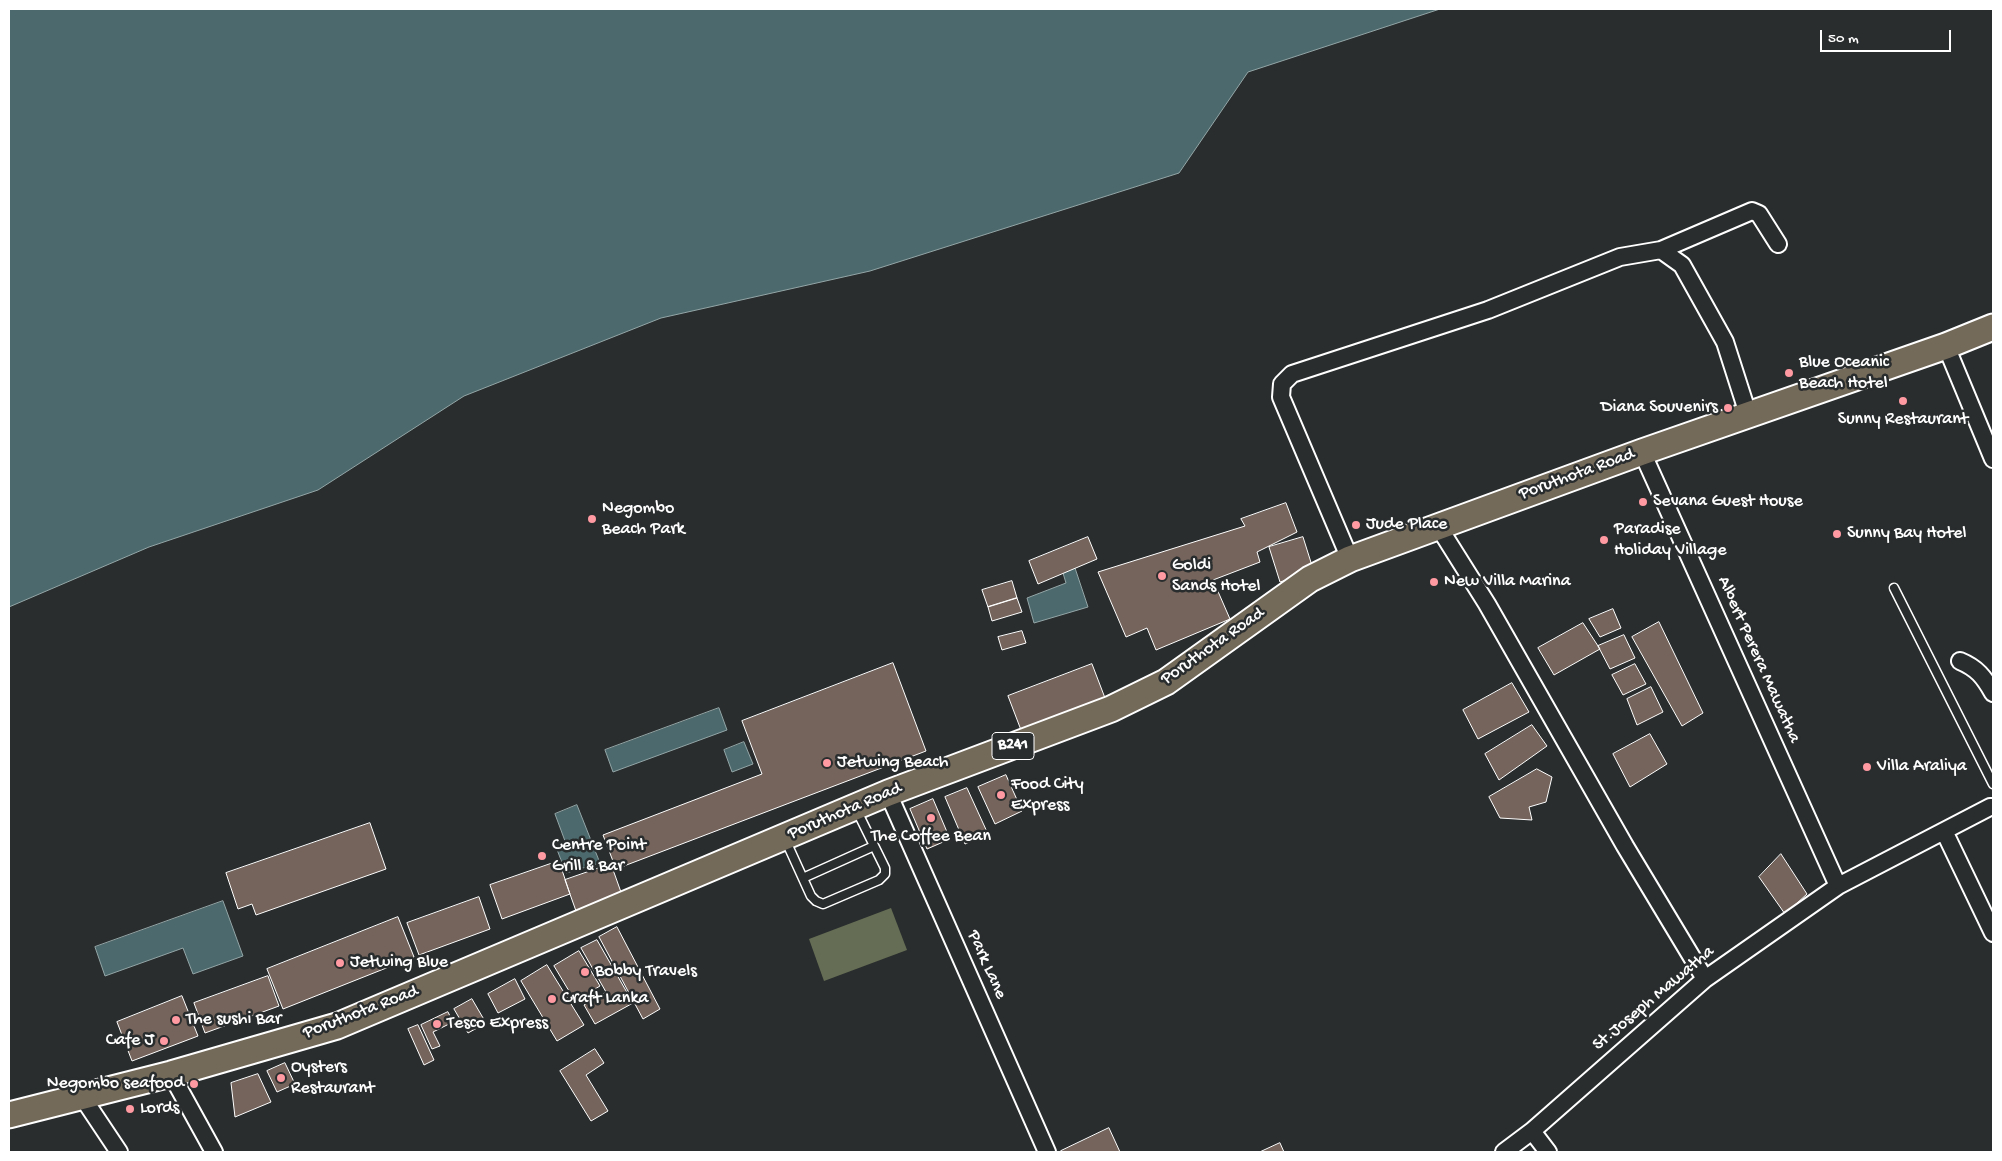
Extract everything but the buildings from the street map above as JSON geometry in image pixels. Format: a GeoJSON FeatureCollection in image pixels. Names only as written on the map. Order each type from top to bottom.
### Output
{"type":"FeatureCollection","features":[{"type":"Feature","properties":{"kind":"main road","name":"Poruthota Road"},"geometry":{"type":"LineString","coordinates":[[9,1115],[83,1098],[336,1026],[856,807],[1111,709],[1166,682],[1310,579],[1350,559],[1748,414],[1946,346],[1993,327]]}},
{"type":"Feature","properties":{"kind":"street"},"geometry":{"type":"LineString","coordinates":[[1350,559],[1281,397],[1282,384],[1292,374],[1488,310],[1620,257],[1661,250],[1752,211],[1760,214],[1778,244]]}},
{"type":"Feature","properties":{"kind":"street"},"geometry":{"type":"LineString","coordinates":[[1661,250],[1682,266],[1725,342],[1748,414]]}},
{"type":"Feature","properties":{"kind":"street"},"geometry":{"type":"LineString","coordinates":[[1946,346],[1993,460]]}},
{"type":"Feature","properties":{"kind":"street","name":"Albert Perera Mawatha"},"geometry":{"type":"LineString","coordinates":[[1642,452],[1838,886]]}},
{"type":"Feature","properties":{"kind":"street"},"geometry":{"type":"LineString","coordinates":[[1438,526],[1486,604],[1625,846],[1705,979]]}},
{"type":"Feature","properties":{"kind":"street"},"geometry":{"type":"LineString","coordinates":[[1960,661],[1974,667],[1984,677],[1993,693]]}},
{"type":"Feature","properties":{"kind":"street","name":"Park Lane"},"geometry":{"type":"LineString","coordinates":[[888,794],[1047,1152]]}},
{"type":"Feature","properties":{"kind":"street","name":"St.Joseph Mawatha"},"geometry":{"type":"LineString","coordinates":[[1504,1152],[1532,1131],[1705,979],[1838,886],[1993,807]]}},
{"type":"Feature","properties":{"kind":"street"},"geometry":{"type":"LineString","coordinates":[[1944,831],[1993,933]]}},
{"type":"Feature","properties":{"kind":"street"},"geometry":{"type":"LineString","coordinates":[[171,1074],[214,1152]]}},
{"type":"Feature","properties":{"kind":"street"},"geometry":{"type":"LineString","coordinates":[[83,1098],[119,1152]]}},
{"type":"Feature","properties":{"kind":"street"},"geometry":{"type":"LineString","coordinates":[[1532,1131],[1548,1152]]}},
{"type":"Feature","properties":{"kind":"lane"},"geometry":{"type":"LineString","coordinates":[[1894,588],[1993,784]]}},
{"type":"Feature","properties":{"kind":"lane"},"geometry":{"type":"LineString","coordinates":[[784,838],[811,896],[816,901],[823,904],[879,880],[885,874],[885,868],[856,807]]}},
{"type":"Feature","properties":{"kind":"lane"},"geometry":{"type":"LineString","coordinates":[[803,878],[874,846]]}},
{"type":"Feature","properties":{"kind":"green space"},"geometry":{"type":"Polygon","coordinates":[[[891,908],[907,950],[824,981],[809,939],[891,908]]]}},
{"type":"Feature","properties":{"kind":"water"},"geometry":{"type":"Polygon","coordinates":[[[9,9],[1440,9],[1248,72],[1179,173],[870,271],[661,318],[464,396],[318,490],[149,547],[9,607],[9,9]]]}},
{"type":"Feature","properties":{"kind":"water"},"geometry":{"type":"Polygon","coordinates":[[[1075,568],[1088,607],[1034,623],[1027,598],[1066,583],[1063,573],[1075,568]]]}},
{"type":"Feature","properties":{"kind":"water"},"geometry":{"type":"Polygon","coordinates":[[[719,708],[727,730],[613,772],[605,750],[719,708]]]}},
{"type":"Feature","properties":{"kind":"water"},"geometry":{"type":"Polygon","coordinates":[[[744,742],[753,764],[732,772],[724,750],[744,742]]]}},
{"type":"Feature","properties":{"kind":"water"},"geometry":{"type":"Polygon","coordinates":[[[577,805],[600,863],[566,873],[556,847],[565,841],[555,814],[577,805]]]}},
{"type":"Feature","properties":{"kind":"water"},"geometry":{"type":"Polygon","coordinates":[[[223,901],[243,956],[193,974],[183,948],[105,976],[95,947],[223,901]]]}},
{"type":"Feature","properties":{"kind":"place","name":"Blue Oceanic Beach Hotel"},"geometry":{"type":"Point","coordinates":[1789,373]}},
{"type":"Feature","properties":{"kind":"place","name":"Sunny Restaurant"},"geometry":{"type":"Point","coordinates":[1903,401]}},
{"type":"Feature","properties":{"kind":"place","name":"Diana Souvenirs"},"geometry":{"type":"Point","coordinates":[1728,408]}},
{"type":"Feature","properties":{"kind":"place","name":"Sevana Guest House"},"geometry":{"type":"Point","coordinates":[1643,502]}},
{"type":"Feature","properties":{"kind":"place","name":"Negombo Beach Park"},"geometry":{"type":"Point","coordinates":[592,519]}},
{"type":"Feature","properties":{"kind":"place","name":"Jude Place"},"geometry":{"type":"Point","coordinates":[1356,525]}},
{"type":"Feature","properties":{"kind":"place","name":"Sunny Bay Hotel"},"geometry":{"type":"Point","coordinates":[1837,534]}},
{"type":"Feature","properties":{"kind":"place","name":"Paradise Holiday Village"},"geometry":{"type":"Point","coordinates":[1604,540]}},
{"type":"Feature","properties":{"kind":"place","name":"Goldi Sands Hotel"},"geometry":{"type":"Point","coordinates":[1162,576]}},
{"type":"Feature","properties":{"kind":"place","name":"New Villa Marina"},"geometry":{"type":"Point","coordinates":[1434,582]}},
{"type":"Feature","properties":{"kind":"place","name":"Jetwing Beach"},"geometry":{"type":"Point","coordinates":[827,763]}},
{"type":"Feature","properties":{"kind":"place","name":"Villa Araliya"},"geometry":{"type":"Point","coordinates":[1867,767]}},
{"type":"Feature","properties":{"kind":"place","name":"Food City Express"},"geometry":{"type":"Point","coordinates":[1001,795]}},
{"type":"Feature","properties":{"kind":"place","name":"The Coffee Bean"},"geometry":{"type":"Point","coordinates":[931,818]}},
{"type":"Feature","properties":{"kind":"place","name":"Centre Point Grill & Bar"},"geometry":{"type":"Point","coordinates":[542,856]}},
{"type":"Feature","properties":{"kind":"place","name":"Jetwing Blue"},"geometry":{"type":"Point","coordinates":[340,963]}},
{"type":"Feature","properties":{"kind":"place","name":"Bobby Travels"},"geometry":{"type":"Point","coordinates":[585,972]}},
{"type":"Feature","properties":{"kind":"place","name":"Craft Lanka"},"geometry":{"type":"Point","coordinates":[552,999]}},
{"type":"Feature","properties":{"kind":"place","name":"The sushi Bar"},"geometry":{"type":"Point","coordinates":[176,1020]}},
{"type":"Feature","properties":{"kind":"place","name":"Tesco Express"},"geometry":{"type":"Point","coordinates":[437,1024]}},
{"type":"Feature","properties":{"kind":"place","name":"Cafe J"},"geometry":{"type":"Point","coordinates":[164,1041]}},
{"type":"Feature","properties":{"kind":"place","name":"Oysters Restaurant"},"geometry":{"type":"Point","coordinates":[281,1078]}},
{"type":"Feature","properties":{"kind":"place","name":"Negombo seafood"},"geometry":{"type":"Point","coordinates":[194,1084]}},
{"type":"Feature","properties":{"kind":"place","name":"Lords"},"geometry":{"type":"Point","coordinates":[130,1109]}}]}
